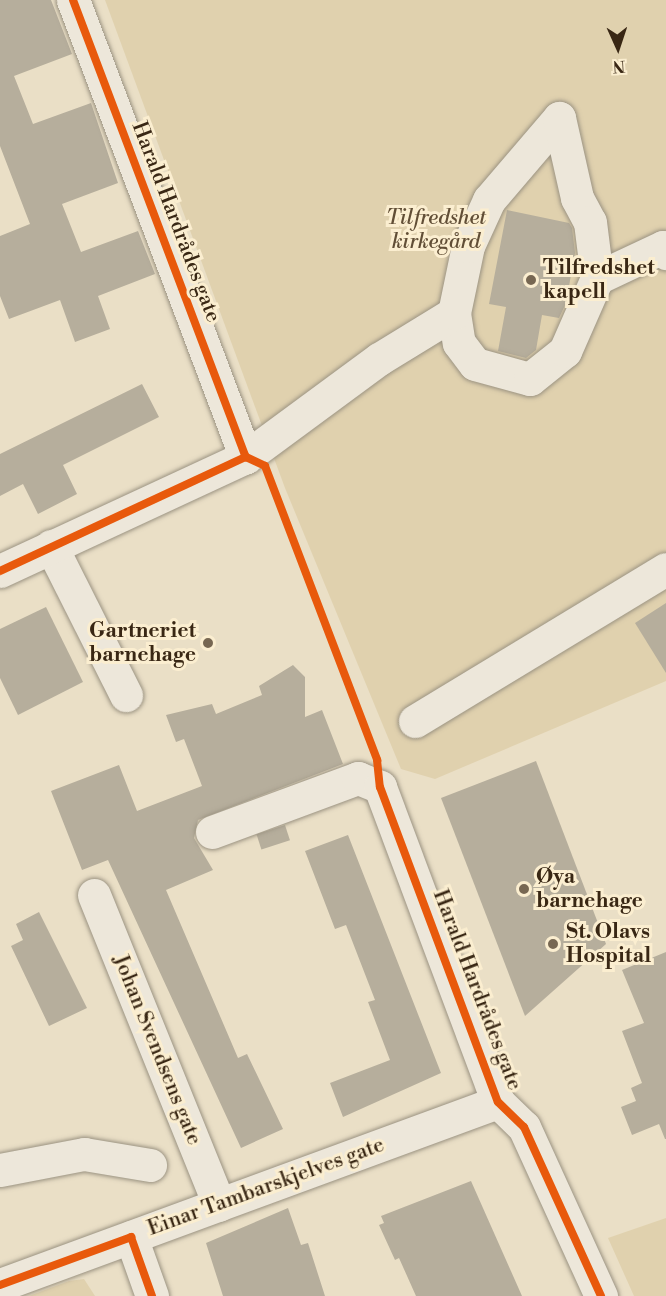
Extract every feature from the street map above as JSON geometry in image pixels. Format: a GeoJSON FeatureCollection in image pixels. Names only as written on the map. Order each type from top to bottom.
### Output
{"type":"FeatureCollection","features":[{"type":"Feature","properties":{"kind":"street","name":"Harald Hardrådes gate"},"geometry":{"type":"LineString","coordinates":[[73,0],[246,457]]}},
{"type":"Feature","properties":{"kind":"street"},"geometry":{"type":"LineString","coordinates":[[559,118],[577,198],[590,222],[597,278],[565,351],[530,379],[475,364],[459,343],[454,313],[468,246],[489,200],[559,118]]}},
{"type":"Feature","properties":{"kind":"street"},"geometry":{"type":"LineString","coordinates":[[597,278],[663,247],[666,253]]}},
{"type":"Feature","properties":{"kind":"street"},"geometry":{"type":"LineString","coordinates":[[0,571],[246,457],[379,358],[454,313]]}},
{"type":"Feature","properties":{"kind":"street"},"geometry":{"type":"LineString","coordinates":[[51,546],[126,695]]}},
{"type":"Feature","properties":{"kind":"street"},"geometry":{"type":"LineString","coordinates":[[415,721],[666,568]]}},
{"type":"Feature","properties":{"kind":"street","name":"Harald Hardrådes gate"},"geometry":{"type":"LineString","coordinates":[[212,832],[358,778],[380,787],[498,1102],[524,1127],[601,1296]]}},
{"type":"Feature","properties":{"kind":"street","name":"Johan Svendsens gate"},"geometry":{"type":"LineString","coordinates":[[94,895],[219,1205]]}},
{"type":"Feature","properties":{"kind":"street","name":"Einar Tambarskjelves gate"},"geometry":{"type":"LineString","coordinates":[[0,1285],[498,1102]]}},
{"type":"Feature","properties":{"kind":"street"},"geometry":{"type":"LineString","coordinates":[[0,1170],[84,1154],[150,1165]]}},
{"type":"Feature","properties":{"kind":"street"},"geometry":{"type":"LineString","coordinates":[[131,1237],[152,1296]]}},
{"type":"Feature","properties":{"kind":"green space","name":"Tilfredshet kirkegård"},"geometry":{"type":"Polygon","coordinates":[[[105,0],[666,0],[666,681],[435,779],[401,769],[285,488],[105,0]]]}},
{"type":"Feature","properties":{"kind":"green space"},"geometry":{"type":"Polygon","coordinates":[[[666,1218],[666,1296],[634,1296],[608,1238],[666,1218]]]}},
{"type":"Feature","properties":{"kind":"green space"},"geometry":{"type":"Polygon","coordinates":[[[84,1279],[95,1296],[29,1296],[69,1281],[84,1279]]]}},
{"type":"Feature","properties":{"kind":"building"},"geometry":{"type":"Polygon","coordinates":[[[0,0],[51,0],[72,54],[14,76],[33,124],[91,103],[118,183],[62,204],[81,252],[138,231],[155,274],[98,296],[110,329],[75,342],[60,300],[9,319],[0,296],[0,236],[30,224],[0,146],[0,0]]]}},
{"type":"Feature","properties":{"kind":"building","name":"Tilfredshet kapell"},"geometry":{"type":"Polygon","coordinates":[[[507,210],[569,223],[572,228],[575,253],[566,303],[559,318],[542,315],[536,350],[526,358],[498,351],[506,307],[489,304],[507,210]]]}},
{"type":"Feature","properties":{"kind":"building"},"geometry":{"type":"Polygon","coordinates":[[[142,384],[159,417],[63,465],[77,494],[38,514],[23,484],[0,496],[0,454],[142,384]]]}},
{"type":"Feature","properties":{"kind":"building"},"geometry":{"type":"Polygon","coordinates":[[[666,603],[666,673],[635,623],[666,603]]]}},
{"type":"Feature","properties":{"kind":"building"},"geometry":{"type":"Polygon","coordinates":[[[46,607],[83,682],[18,715],[0,678],[0,629],[46,607]]]}},
{"type":"Feature","properties":{"kind":"building"},"geometry":{"type":"Polygon","coordinates":[[[293,665],[305,677],[305,717],[322,710],[343,764],[198,820],[194,838],[213,870],[166,890],[238,1058],[247,1054],[283,1129],[241,1148],[108,860],[82,870],[51,791],[119,765],[137,811],[202,786],[184,739],[176,742],[166,715],[212,704],[216,714],[262,695],[259,686],[293,665]]]}},
{"type":"Feature","properties":{"kind":"building"},"geometry":{"type":"Polygon","coordinates":[[[536,761],[606,944],[525,1016],[441,798],[536,761]]]}},
{"type":"Feature","properties":{"kind":"building"},"geometry":{"type":"Polygon","coordinates":[[[285,825],[290,840],[261,849],[256,834],[285,825]]]}},
{"type":"Feature","properties":{"kind":"building"},"geometry":{"type":"Polygon","coordinates":[[[348,835],[441,1073],[343,1117],[330,1083],[390,1060],[368,1002],[375,1000],[346,925],[335,929],[305,851],[348,835]]]}},
{"type":"Feature","properties":{"kind":"building"},"geometry":{"type":"Polygon","coordinates":[[[39,912],[87,1008],[49,1026],[11,946],[23,940],[16,924],[39,912]]]}},
{"type":"Feature","properties":{"kind":"building"},"geometry":{"type":"Polygon","coordinates":[[[666,952],[665,1139],[659,1124],[632,1135],[621,1107],[636,1101],[631,1088],[642,1083],[622,1031],[644,1023],[622,970],[666,952]]]}},
{"type":"Feature","properties":{"kind":"building"},"geometry":{"type":"Polygon","coordinates":[[[471,1181],[522,1296],[416,1296],[399,1258],[395,1260],[379,1225],[384,1223],[381,1216],[471,1181]]]}},
{"type":"Feature","properties":{"kind":"building"},"geometry":{"type":"Polygon","coordinates":[[[288,1208],[301,1245],[308,1243],[325,1296],[223,1296],[206,1243],[288,1208]]]}},
{"type":"Feature","properties":{"kind":"cycle path"},"geometry":{"type":"LineString","coordinates":[[73,0],[246,457]]}},
{"type":"Feature","properties":{"kind":"cycle path"},"geometry":{"type":"LineString","coordinates":[[246,457],[265,466],[377,760],[380,787],[498,1102],[524,1127],[601,1296]]}},
{"type":"Feature","properties":{"kind":"cycle path"},"geometry":{"type":"LineString","coordinates":[[0,571],[246,457]]}},
{"type":"Feature","properties":{"kind":"cycle path"},"geometry":{"type":"LineString","coordinates":[[0,1285],[131,1237],[152,1296]]}},
{"type":"Feature","properties":{"kind":"place","name":"Tilfredshet kapell"},"geometry":{"type":"Point","coordinates":[531,280]}},
{"type":"Feature","properties":{"kind":"place","name":"Gartneriet barnehage"},"geometry":{"type":"Point","coordinates":[208,643]}},
{"type":"Feature","properties":{"kind":"place","name":"Øya barnehage"},"geometry":{"type":"Point","coordinates":[524,889]}},
{"type":"Feature","properties":{"kind":"place","name":"St. Olavs Hospital"},"geometry":{"type":"Point","coordinates":[553,944]}}]}
